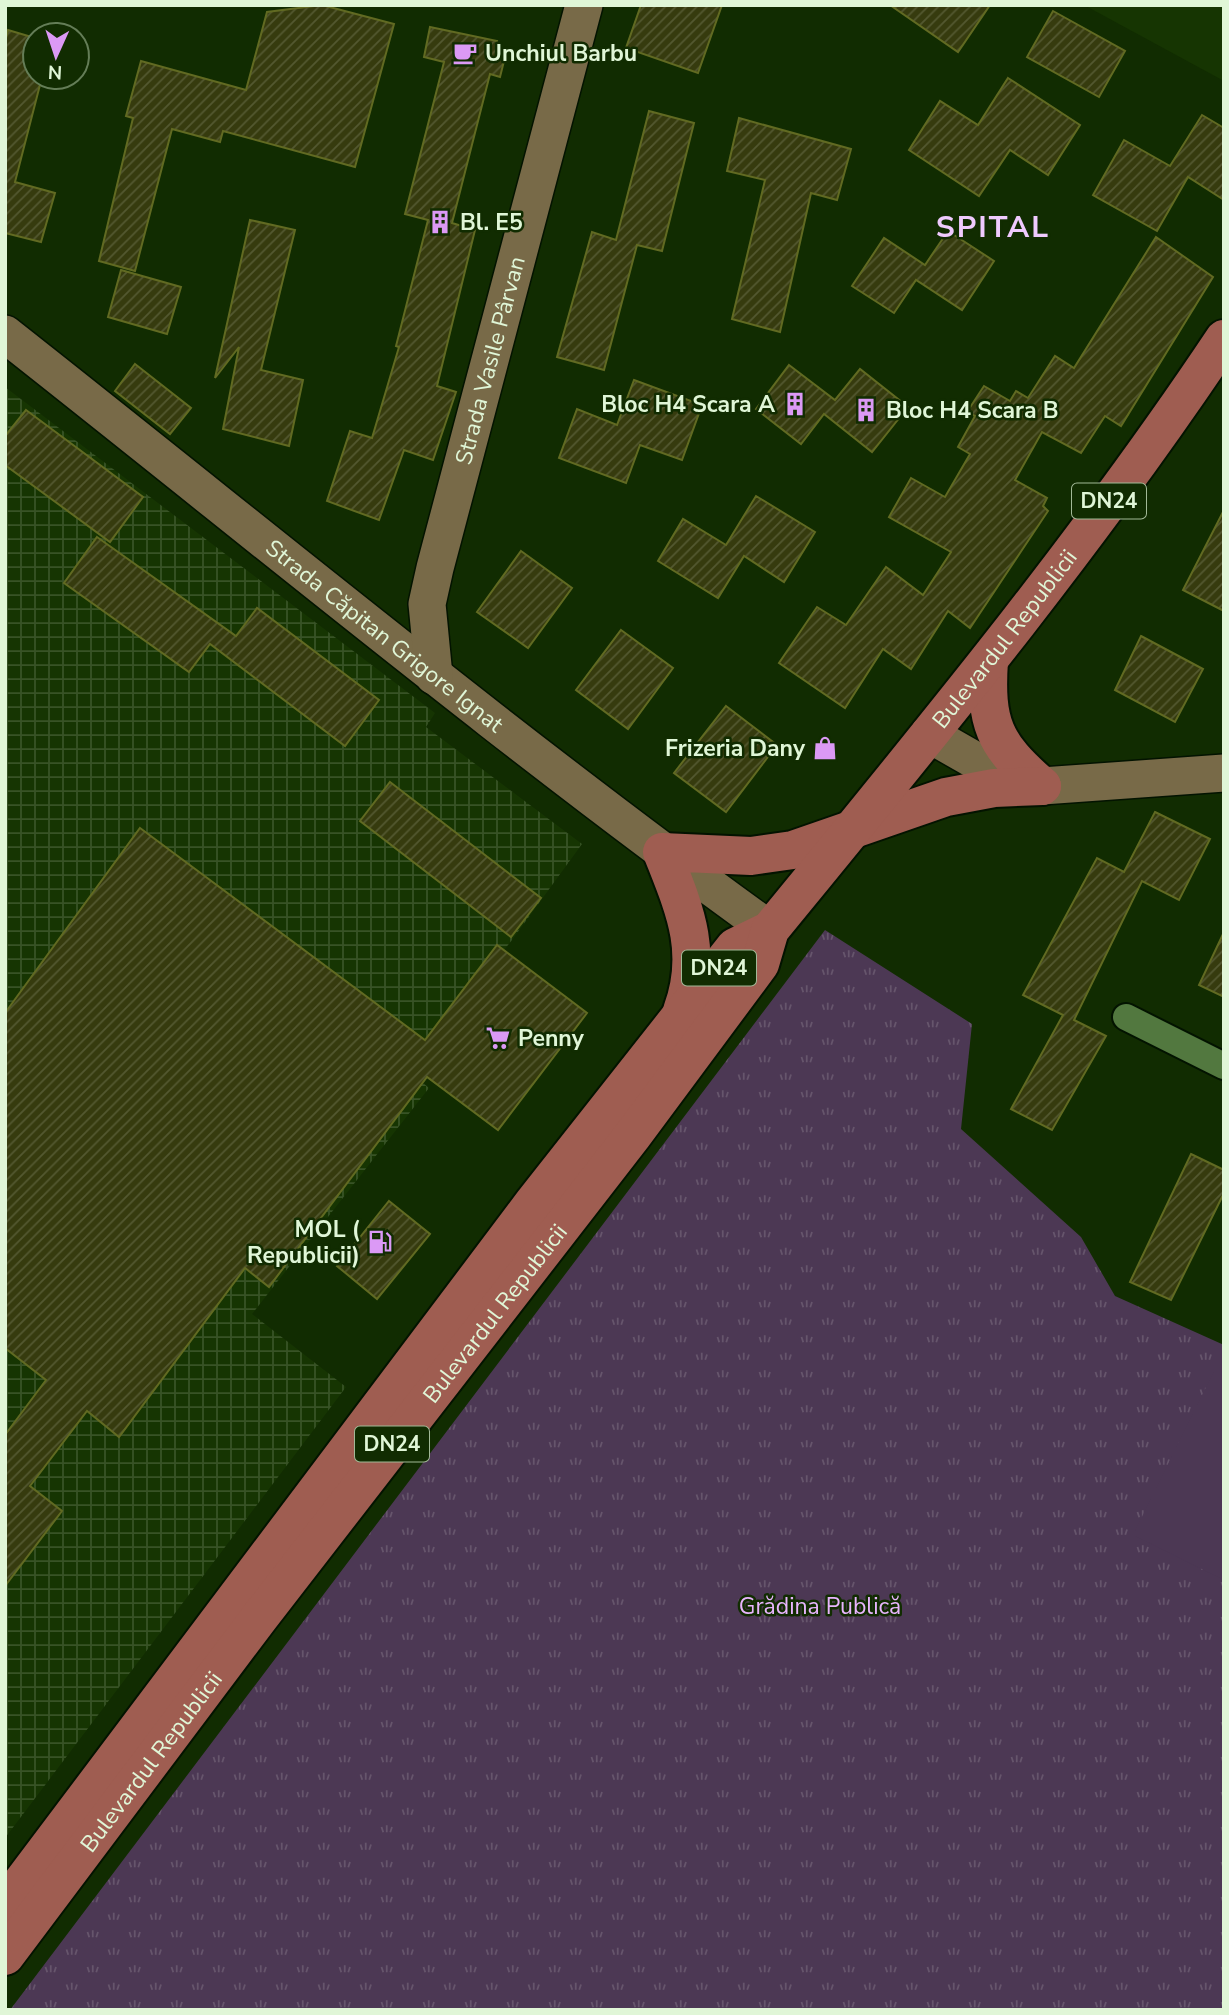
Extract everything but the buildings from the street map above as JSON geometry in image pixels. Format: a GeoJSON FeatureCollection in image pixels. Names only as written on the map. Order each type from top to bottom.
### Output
{"type":"FeatureCollection","features":[{"type":"Feature","properties":{"kind":"main road","name":"Strada Vasile Pârvan"},"geometry":{"type":"LineString","coordinates":[[435,676],[427,604],[584,5]]}},
{"type":"Feature","properties":{"kind":"main road","name":"Strada Căpitan Grigore Ignat"},"geometry":{"type":"LineString","coordinates":[[5,334],[435,676],[662,852],[770,930]]}},
{"type":"Feature","properties":{"kind":"main road","name":"Bulevardul Republicii"},"geometry":{"type":"LineString","coordinates":[[5,1956],[242,1640],[633,1135],[760,964],[770,930],[989,660],[1094,522],[1224,339]]}},
{"type":"Feature","properties":{"kind":"main road"},"geometry":{"type":"LineString","coordinates":[[989,660],[986,703],[997,735],[1016,764],[1042,786]]}},
{"type":"Feature","properties":{"kind":"main road"},"geometry":{"type":"LineString","coordinates":[[929,734],[985,766],[1042,786]]}},
{"type":"Feature","properties":{"kind":"main road"},"geometry":{"type":"LineString","coordinates":[[679,1019],[693,982],[691,946],[685,911],[662,852],[751,856],[793,850],[849,833],[946,797],[994,788],[1224,773]]}},
{"type":"Feature","properties":{"kind":"main road","name":"Bulevardul Republicii"},"geometry":{"type":"LineString","coordinates":[[5,1905],[534,1202],[735,947],[770,930]]}},
{"type":"Feature","properties":{"kind":"street"},"geometry":{"type":"LineString","coordinates":[[1126,1017],[1224,1066]]}},
{"type":"Feature","properties":{"kind":"shaded area"},"geometry":{"type":"Polygon","coordinates":[[[1084,5],[1224,5],[1224,81],[1084,5]]]}},
{"type":"Feature","properties":{"kind":"shaded area"},"geometry":{"type":"Polygon","coordinates":[[[5,387],[435,713],[426,727],[582,844],[512,940],[408,1070],[429,1088],[252,1314],[346,1387],[5,1838],[5,387]]]}},
{"type":"Feature","properties":{"kind":"green space","name":"Grădina Publică"},"geometry":{"type":"Polygon","coordinates":[[[825,930],[972,1024],[961,1129],[1081,1237],[1115,1296],[1224,1345],[1224,2010],[10,2010],[825,930]]]}},
{"type":"Feature","properties":{"kind":"green space"},"geometry":{"type":"Polygon","coordinates":[[[1216,1367],[1224,1371],[1224,1580],[1133,1535],[1216,1367]]]}},
{"type":"Feature","properties":{"kind":"place","name":"Unchiul Barbu"},"geometry":{"type":"Point","coordinates":[465,53]}},
{"type":"Feature","properties":{"kind":"place","name":"Bl. E5"},"geometry":{"type":"Point","coordinates":[440,222]}},
{"type":"Feature","properties":{"kind":"place","name":"Bloc H4 Scara A"},"geometry":{"type":"Point","coordinates":[795,404]}},
{"type":"Feature","properties":{"kind":"place","name":"Bloc H4 Scara B"},"geometry":{"type":"Point","coordinates":[866,410]}},
{"type":"Feature","properties":{"kind":"place","name":"Frizeria Dany"},"geometry":{"type":"Point","coordinates":[825,748]}},
{"type":"Feature","properties":{"kind":"place","name":"Penny"},"geometry":{"type":"Point","coordinates":[498,1038]}},
{"type":"Feature","properties":{"kind":"place","name":"MOL ( Republicii)"},"geometry":{"type":"Point","coordinates":[380,1242]}},
{"type":"Feature","properties":{"kind":"district","name":"SPITAL"},"geometry":{"type":"Point","coordinates":[993,227]}}]}
